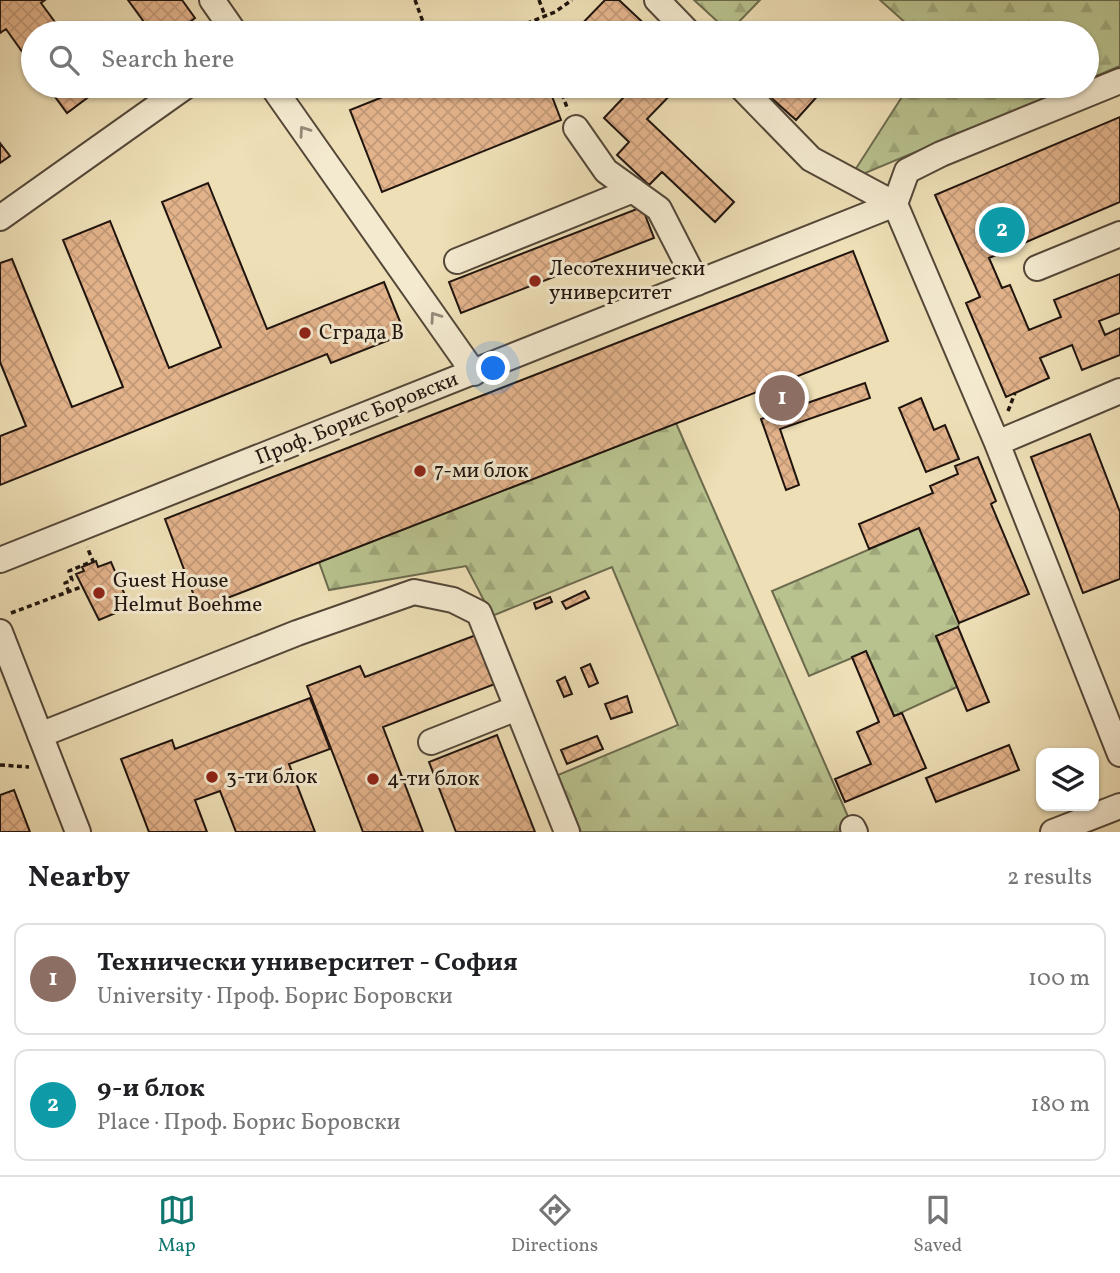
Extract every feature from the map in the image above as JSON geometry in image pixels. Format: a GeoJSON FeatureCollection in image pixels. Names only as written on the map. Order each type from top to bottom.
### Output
{"type":"FeatureCollection","features":[{"type":"Feature","properties":{"kind":"street"},"geometry":{"type":"LineString","coordinates":[[212,0],[227,21]]}},
{"type":"Feature","properties":{"kind":"street"},"geometry":{"type":"LineString","coordinates":[[657,0],[677,21]]}},
{"type":"Feature","properties":{"kind":"street"},"geometry":{"type":"LineString","coordinates":[[1099,90],[1120,81]]}},
{"type":"Feature","properties":{"kind":"street"},"geometry":{"type":"LineString","coordinates":[[0,218],[169,98]]}},
{"type":"Feature","properties":{"kind":"street"},"geometry":{"type":"LineString","coordinates":[[280,98],[474,373]]}},
{"type":"Feature","properties":{"kind":"street"},"geometry":{"type":"LineString","coordinates":[[752,98],[811,159],[895,204],[997,443],[1120,754]]}},
{"type":"Feature","properties":{"kind":"street"},"geometry":{"type":"LineString","coordinates":[[895,204],[907,171],[1080,98]]}},
{"type":"Feature","properties":{"kind":"street"},"geometry":{"type":"LineString","coordinates":[[576,128],[606,171],[659,209],[697,284]]}},
{"type":"Feature","properties":{"kind":"street"},"geometry":{"type":"LineString","coordinates":[[457,261],[633,190]]}},
{"type":"Feature","properties":{"kind":"street","name":"Проф. Борис Боровски"},"geometry":{"type":"LineString","coordinates":[[0,561],[895,204]]}},
{"type":"Feature","properties":{"kind":"street"},"geometry":{"type":"LineString","coordinates":[[1037,268],[1120,234]]}},
{"type":"Feature","properties":{"kind":"street"},"geometry":{"type":"LineString","coordinates":[[997,443],[1120,391]]}},
{"type":"Feature","properties":{"kind":"street"},"geometry":{"type":"LineString","coordinates":[[40,735],[297,633],[414,593],[453,600],[479,613],[567,832]]}},
{"type":"Feature","properties":{"kind":"street"},"geometry":{"type":"LineString","coordinates":[[0,632],[78,832]]}},
{"type":"Feature","properties":{"kind":"street"},"geometry":{"type":"LineString","coordinates":[[431,742],[517,708]]}},
{"type":"Feature","properties":{"kind":"street"},"geometry":{"type":"LineString","coordinates":[[1053,832],[1120,806]]}},
{"type":"Feature","properties":{"kind":"path"},"geometry":{"type":"LineString","coordinates":[[415,0],[422,21]]}},
{"type":"Feature","properties":{"kind":"path"},"geometry":{"type":"LineString","coordinates":[[539,0],[545,16]]}},
{"type":"Feature","properties":{"kind":"path"},"geometry":{"type":"LineString","coordinates":[[533,21],[572,0]]}},
{"type":"Feature","properties":{"kind":"path"},"geometry":{"type":"LineString","coordinates":[[69,592],[65,583],[72,580],[69,571],[93,561],[80,529]]}},
{"type":"Feature","properties":{"kind":"path"},"geometry":{"type":"LineString","coordinates":[[0,617],[81,587]]}},
{"type":"Feature","properties":{"kind":"path"},"geometry":{"type":"LineString","coordinates":[[0,765],[34,767],[50,762]]}},
{"type":"Feature","properties":{"kind":"green space"},"geometry":{"type":"Polygon","coordinates":[[[694,0],[760,0],[740,21],[717,21],[694,0]]]}},
{"type":"Feature","properties":{"kind":"green space"},"geometry":{"type":"Polygon","coordinates":[[[880,0],[1120,0],[1120,66],[1099,75],[1099,21],[904,21],[880,0]]]}},
{"type":"Feature","properties":{"kind":"green space"},"geometry":{"type":"Polygon","coordinates":[[[901,98],[1044,98],[863,174],[855,170],[901,98]]]}},
{"type":"Feature","properties":{"kind":"green space"},"geometry":{"type":"Polygon","coordinates":[[[676,423],[853,828],[843,832],[581,832],[558,775],[678,725],[612,567],[492,616],[466,566],[329,590],[319,562],[676,423]]]}},
{"type":"Feature","properties":{"kind":"green space"},"geometry":{"type":"Polygon","coordinates":[[[919,528],[959,623],[958,627],[936,637],[957,687],[894,716],[866,652],[809,676],[772,591],[919,528]]]}},
{"type":"Feature","properties":{"kind":"building"},"geometry":{"type":"Polygon","coordinates":[[[0,0],[45,0],[41,3],[54,21],[21,21],[21,50],[6,29],[0,33],[0,0]]]}},
{"type":"Feature","properties":{"kind":"building"},"geometry":{"type":"Polygon","coordinates":[[[128,0],[182,0],[195,18],[191,21],[143,21],[128,0]]]}},
{"type":"Feature","properties":{"kind":"building"},"geometry":{"type":"Polygon","coordinates":[[[605,0],[619,0],[641,21],[585,21],[605,0]]]}},
{"type":"Feature","properties":{"kind":"building"},"geometry":{"type":"Polygon","coordinates":[[[56,98],[87,98],[67,113],[56,98]]]}},
{"type":"Feature","properties":{"kind":"building"},"geometry":{"type":"Polygon","coordinates":[[[380,98],[553,98],[561,120],[382,192],[350,110],[380,98]]]}},
{"type":"Feature","properties":{"kind":"building"},"geometry":{"type":"Polygon","coordinates":[[[623,98],[667,98],[647,119],[734,202],[715,222],[662,172],[649,185],[617,155],[629,142],[604,118],[623,98]]]}},
{"type":"Feature","properties":{"kind":"building"},"geometry":{"type":"Polygon","coordinates":[[[771,98],[816,98],[796,120],[771,98]]]}},
{"type":"Feature","properties":{"kind":"building"},"geometry":{"type":"Polygon","coordinates":[[[1120,117],[1120,202],[989,258],[1002,288],[1010,285],[1029,330],[1061,317],[1054,300],[1120,274],[1120,313],[1099,321],[1105,335],[1120,328],[1120,355],[1082,370],[1072,345],[1040,358],[1049,378],[1006,397],[966,303],[980,297],[935,195],[1120,117]]]}},
{"type":"Feature","properties":{"kind":"building"},"geometry":{"type":"Polygon","coordinates":[[[0,143],[10,156],[0,163],[0,143]]]}},
{"type":"Feature","properties":{"kind":"building","name":"Сграда В"},"geometry":{"type":"Polygon","coordinates":[[[208,183],[267,329],[384,282],[401,324],[393,328],[397,337],[331,363],[327,354],[0,485],[0,436],[26,426],[0,362],[0,263],[12,259],[72,407],[123,387],[63,240],[110,221],[169,368],[221,347],[162,202],[208,183]]]}},
{"type":"Feature","properties":{"kind":"building"},"geometry":{"type":"Polygon","coordinates":[[[642,207],[654,238],[461,313],[449,282],[642,207]]]}},
{"type":"Feature","properties":{"kind":"building","name":"7-ми блок"},"geometry":{"type":"Polygon","coordinates":[[[853,251],[888,341],[199,609],[165,519],[853,251]]]}},
{"type":"Feature","properties":{"kind":"building"},"geometry":{"type":"Polygon","coordinates":[[[865,383],[870,398],[780,429],[799,485],[786,490],[761,419],[865,383]]]}},
{"type":"Feature","properties":{"kind":"building"},"geometry":{"type":"Polygon","coordinates":[[[921,398],[934,430],[945,425],[959,459],[926,472],[899,408],[921,398]]]}},
{"type":"Feature","properties":{"kind":"building"},"geometry":{"type":"Polygon","coordinates":[[[1090,434],[1120,512],[1120,579],[1083,593],[1031,457],[1090,434]]]}},
{"type":"Feature","properties":{"kind":"building"},"geometry":{"type":"Polygon","coordinates":[[[978,457],[996,501],[991,504],[1029,594],[959,623],[919,528],[869,549],[859,524],[933,493],[930,486],[958,474],[955,466],[978,457]]]}},
{"type":"Feature","properties":{"kind":"building"},"geometry":{"type":"Polygon","coordinates":[[[96,561],[98,567],[111,562],[130,607],[99,620],[76,574],[84,571],[82,567],[96,561]]]}},
{"type":"Feature","properties":{"kind":"building"},"geometry":{"type":"Polygon","coordinates":[[[585,591],[589,598],[566,609],[562,602],[585,591]]]}},
{"type":"Feature","properties":{"kind":"building"},"geometry":{"type":"Polygon","coordinates":[[[550,597],[552,602],[536,609],[534,603],[550,597]]]}},
{"type":"Feature","properties":{"kind":"building"},"geometry":{"type":"Polygon","coordinates":[[[958,627],[989,702],[967,711],[936,636],[958,627]]]}},
{"type":"Feature","properties":{"kind":"building","name":"4-ти блок"},"geometry":{"type":"Polygon","coordinates":[[[476,635],[495,684],[383,727],[423,832],[363,832],[307,686],[360,666],[365,677],[476,635]]]}},
{"type":"Feature","properties":{"kind":"building"},"geometry":{"type":"Polygon","coordinates":[[[866,651],[894,716],[902,713],[926,768],[845,802],[835,779],[871,764],[857,732],[879,722],[852,657],[866,651]]]}},
{"type":"Feature","properties":{"kind":"building"},"geometry":{"type":"Polygon","coordinates":[[[590,664],[598,683],[589,687],[581,668],[590,664]]]}},
{"type":"Feature","properties":{"kind":"building"},"geometry":{"type":"Polygon","coordinates":[[[565,677],[572,694],[564,697],[557,681],[565,677]]]}},
{"type":"Feature","properties":{"kind":"building"},"geometry":{"type":"Polygon","coordinates":[[[627,696],[632,712],[611,719],[605,704],[627,696]]]}},
{"type":"Feature","properties":{"kind":"building","name":"3-ти блок"},"geometry":{"type":"Polygon","coordinates":[[[310,698],[330,749],[289,764],[315,832],[236,832],[220,791],[195,800],[207,832],[149,832],[121,759],[172,740],[175,749],[310,698]]]}},
{"type":"Feature","properties":{"kind":"building"},"geometry":{"type":"Polygon","coordinates":[[[497,735],[535,832],[456,832],[429,762],[497,735]]]}},
{"type":"Feature","properties":{"kind":"building"},"geometry":{"type":"Polygon","coordinates":[[[597,736],[603,749],[567,764],[561,750],[597,736]]]}},
{"type":"Feature","properties":{"kind":"building"},"geometry":{"type":"Polygon","coordinates":[[[1009,745],[1019,770],[936,802],[926,778],[1009,745]]]}},
{"type":"Feature","properties":{"kind":"building"},"geometry":{"type":"Polygon","coordinates":[[[14,790],[30,832],[0,832],[0,795],[14,790]]]}},
{"type":"Feature","properties":{"kind":"place","name":"9-и блок"},"geometry":{"type":"Point","coordinates":[1002,230]}},
{"type":"Feature","properties":{"kind":"place","name":"Лесотехнически университет"},"geometry":{"type":"Point","coordinates":[535,281]}},
{"type":"Feature","properties":{"kind":"place","name":"Сграда В"},"geometry":{"type":"Point","coordinates":[305,333]}},
{"type":"Feature","properties":{"kind":"place","name":"Технически университет - София"},"geometry":{"type":"Point","coordinates":[782,398]}},
{"type":"Feature","properties":{"kind":"place","name":"7-ми блок"},"geometry":{"type":"Point","coordinates":[420,471]}},
{"type":"Feature","properties":{"kind":"place","name":"Guest House Helmut Boehme"},"geometry":{"type":"Point","coordinates":[99,593]}},
{"type":"Feature","properties":{"kind":"place","name":"3-ти блок"},"geometry":{"type":"Point","coordinates":[212,777]}},
{"type":"Feature","properties":{"kind":"place","name":"4-ти блок"},"geometry":{"type":"Point","coordinates":[373,779]}}]}
